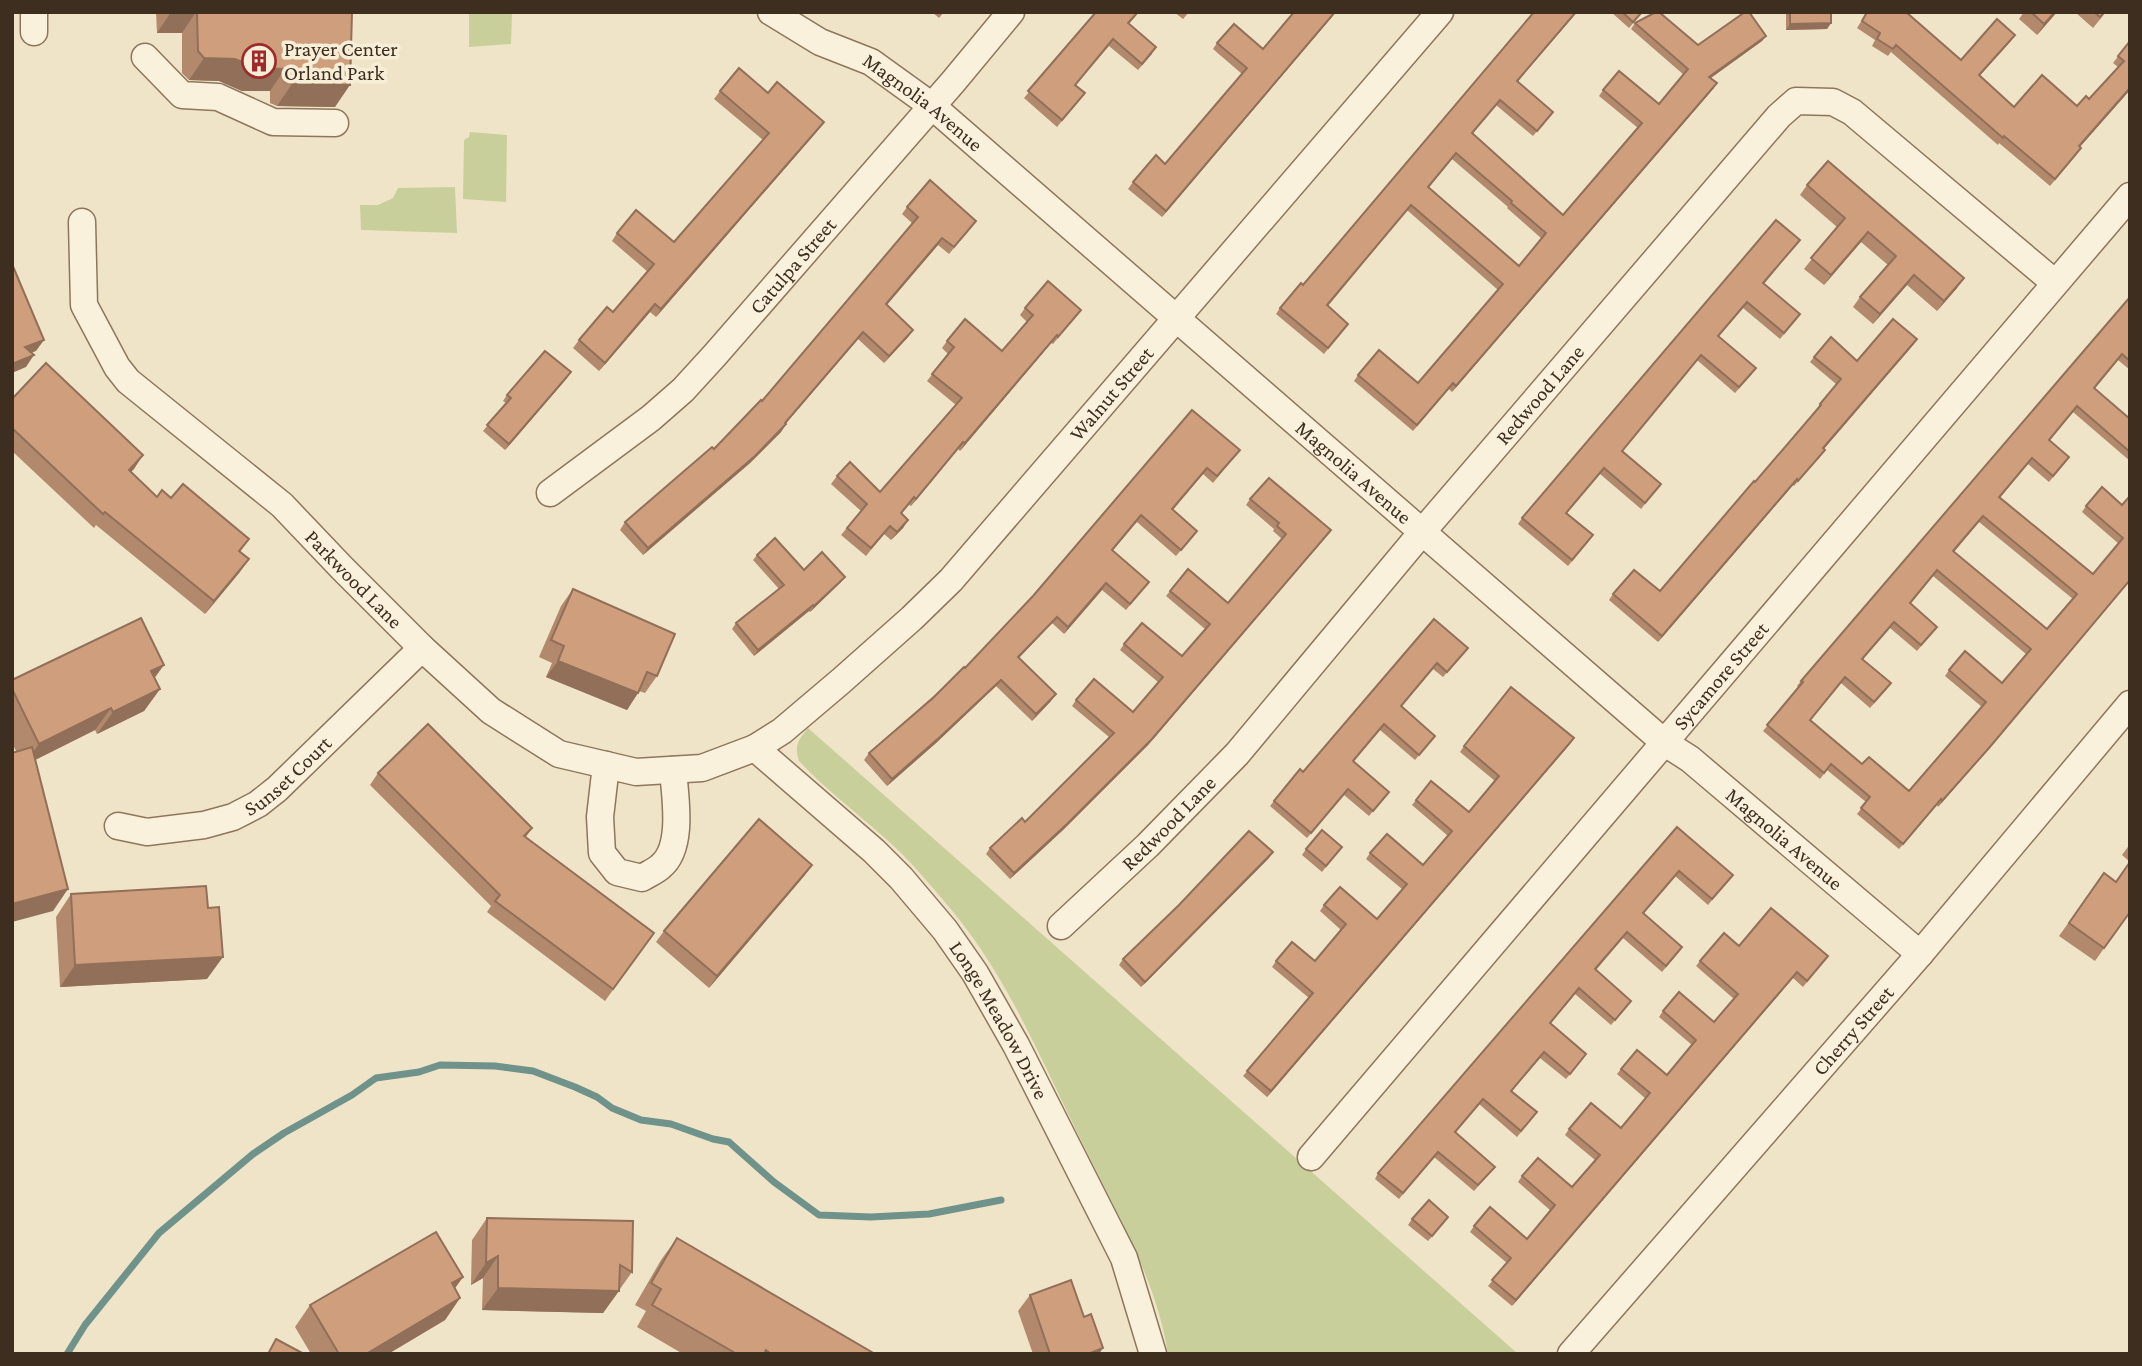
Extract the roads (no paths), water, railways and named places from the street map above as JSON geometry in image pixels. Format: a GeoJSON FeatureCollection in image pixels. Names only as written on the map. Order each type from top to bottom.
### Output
{"type":"FeatureCollection","features":[{"type":"Feature","properties":{"kind":"street","name":"Magnolia Avenue"},"geometry":{"type":"LineString","coordinates":[[771,12],[820,42],[871,62],[932,106],[1665,743],[1690,759],[1920,954]]}},
{"type":"Feature","properties":{"kind":"street","name":"Catulpa Street"},"geometry":{"type":"LineString","coordinates":[[550,493],[641,426],[683,390],[1011,12]]}},
{"type":"Feature","properties":{"kind":"street","name":"Walnut Street"},"geometry":{"type":"LineString","coordinates":[[755,748],[782,731],[841,681],[951,580],[1440,12]]}},
{"type":"Feature","properties":{"kind":"street"},"geometry":{"type":"LineString","coordinates":[[145,57],[182,95],[218,97],[273,122],[335,123]]}},
{"type":"Feature","properties":{"kind":"street","name":"Redwood Lane"},"geometry":{"type":"LineString","coordinates":[[1061,926],[1148,845],[1237,754],[1423,531],[1770,125],[1796,101],[1833,102],[1852,112],[2055,283]]}},
{"type":"Feature","properties":{"kind":"street","name":"Sycamore Street"},"geometry":{"type":"LineString","coordinates":[[1311,1157],[2130,196]]}},
{"type":"Feature","properties":{"kind":"street","name":"Parkwood Lane"},"geometry":{"type":"LineString","coordinates":[[82,222],[84,305],[117,367],[143,395],[282,505],[422,648],[491,711],[559,754],[636,772],[702,768],[755,748]]}},
{"type":"Feature","properties":{"kind":"street","name":"Sunset Court"},"geometry":{"type":"LineString","coordinates":[[118,826],[147,832],[204,825],[233,817],[258,804],[422,648]]}},
{"type":"Feature","properties":{"kind":"street","name":"Cherry Street"},"geometry":{"type":"LineString","coordinates":[[1571,1354],[1920,954],[2130,704]]}},
{"type":"Feature","properties":{"kind":"street","name":"Longe Meadow Drive"},"geometry":{"type":"LineString","coordinates":[[755,748],[901,878],[945,930],[975,974],[1016,1045],[1124,1258],[1153,1354]]}},
{"type":"Feature","properties":{"kind":"street"},"geometry":{"type":"LineString","coordinates":[[606,765],[600,817],[602,853],[617,872],[642,878],[662,866],[671,852],[677,821],[673,770]]}},
{"type":"Feature","properties":{"kind":"waterway"},"geometry":{"type":"LineString","coordinates":[[67,1354],[85,1325],[159,1233],[253,1154],[376,1078],[419,1072],[440,1065],[495,1066],[533,1071],[575,1087],[597,1097],[612,1108],[641,1120],[671,1124],[729,1142],[774,1182],[819,1215],[871,1217],[929,1214],[1001,1200]]}},
{"type":"Feature","properties":{"kind":"place","name":"Prayer Center Orland Park"},"geometry":{"type":"Point","coordinates":[259,61]}}]}
